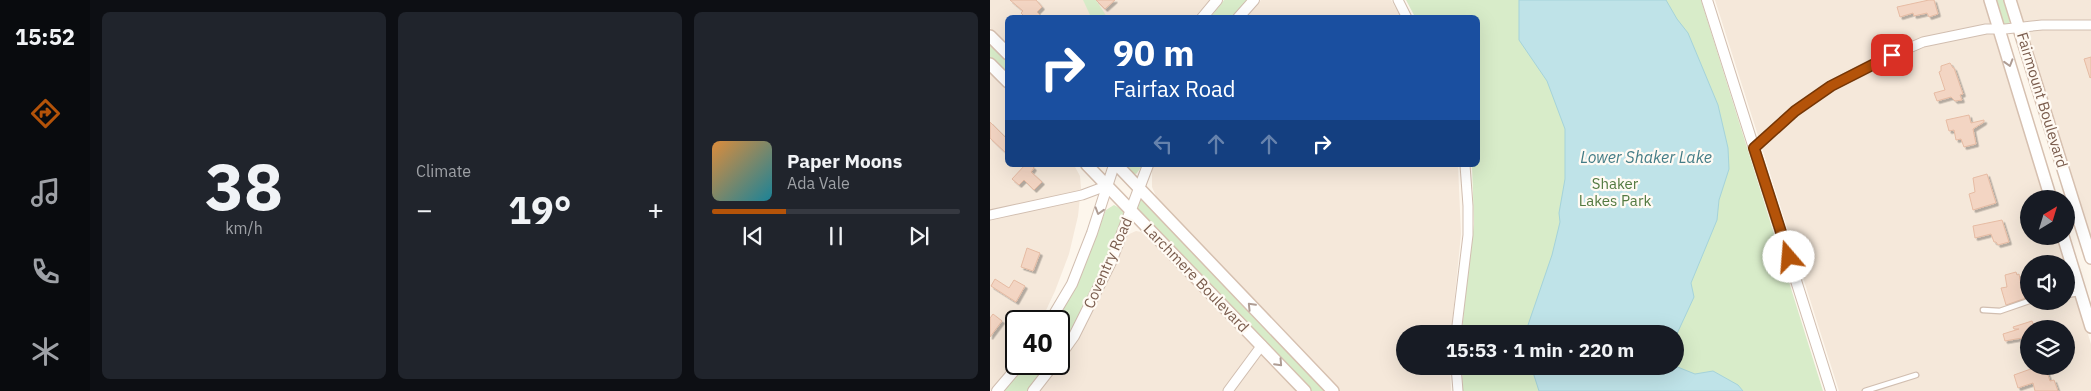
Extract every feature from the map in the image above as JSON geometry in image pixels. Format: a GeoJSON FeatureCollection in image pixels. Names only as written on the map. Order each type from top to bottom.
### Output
{"type":"FeatureCollection","features":[{"type":"Feature","properties":{"kind":"main road","name":"Fairmount Boulevard"},"geometry":{"type":"LineString","coordinates":[[1990,0],[2048,190]]}},
{"type":"Feature","properties":{"kind":"main road","name":"Fairmount Boulevard"},"geometry":{"type":"LineString","coordinates":[[2010,0],[2091,258]]}},
{"type":"Feature","properties":{"kind":"main road"},"geometry":{"type":"LineString","coordinates":[[990,36],[1005,51]]}},
{"type":"Feature","properties":{"kind":"main road"},"geometry":{"type":"LineString","coordinates":[[990,64],[1005,79]]}},
{"type":"Feature","properties":{"kind":"main road","name":"Larchmere Boulevard"},"geometry":{"type":"LineString","coordinates":[[1088,167],[1305,391]]}},
{"type":"Feature","properties":{"kind":"main road","name":"Larchmere Boulevard"},"geometry":{"type":"LineString","coordinates":[[1118,167],[1334,391]]}},
{"type":"Feature","properties":{"kind":"main road"},"geometry":{"type":"LineString","coordinates":[[2066,245],[2080,292],[2088,306],[2091,327]]}},
{"type":"Feature","properties":{"kind":"street"},"geometry":{"type":"LineString","coordinates":[[1204,15],[1217,0]]}},
{"type":"Feature","properties":{"kind":"street"},"geometry":{"type":"LineString","coordinates":[[1241,15],[1254,0]]}},
{"type":"Feature","properties":{"kind":"street"},"geometry":{"type":"LineString","coordinates":[[1398,0],[1406,15]]}},
{"type":"Feature","properties":{"kind":"street"},"geometry":{"type":"LineString","coordinates":[[1707,0],[1831,391]]}},
{"type":"Feature","properties":{"kind":"street"},"geometry":{"type":"LineString","coordinates":[[1754,148],[1795,111],[1831,86],[1877,62],[1923,42],[1982,29],[2042,25],[2091,25]]}},
{"type":"Feature","properties":{"kind":"street","name":"Coventry Road"},"geometry":{"type":"LineString","coordinates":[[1057,310],[1072,284],[1092,233],[1106,186],[1115,167]]}},
{"type":"Feature","properties":{"kind":"street","name":"Coventry Road"},"geometry":{"type":"LineString","coordinates":[[1070,342],[1111,262],[1147,167]]}},
{"type":"Feature","properties":{"kind":"street"},"geometry":{"type":"LineString","coordinates":[[1457,325],[1468,235],[1465,167]]}},
{"type":"Feature","properties":{"kind":"street"},"geometry":{"type":"LineString","coordinates":[[990,215],[1082,195],[1106,186]]}},
{"type":"Feature","properties":{"kind":"street"},"geometry":{"type":"LineString","coordinates":[[1228,391],[1262,345]]}},
{"type":"Feature","properties":{"kind":"street"},"geometry":{"type":"LineString","coordinates":[[997,391],[1011,375]]}},
{"type":"Feature","properties":{"kind":"street"},"geometry":{"type":"LineString","coordinates":[[1033,391],[1045,375]]}},
{"type":"Feature","properties":{"kind":"street"},"geometry":{"type":"LineString","coordinates":[[1457,375],[1458,391]]}},
{"type":"Feature","properties":{"kind":"lane"},"geometry":{"type":"LineString","coordinates":[[2075,293],[2080,292]]}},
{"type":"Feature","properties":{"kind":"lane"},"geometry":{"type":"LineString","coordinates":[[1983,310],[2000,311],[2020,304]]}},
{"type":"Feature","properties":{"kind":"lane"},"geometry":{"type":"LineString","coordinates":[[1865,391],[1916,375]]}},
{"type":"Feature","properties":{"kind":"shaded area"},"geometry":{"type":"Polygon","coordinates":[[[990,0],[1212,0],[1199,15],[1005,15],[1005,43],[990,28],[990,0]]]}},
{"type":"Feature","properties":{"kind":"shaded area"},"geometry":{"type":"Polygon","coordinates":[[[1261,0],[1391,0],[1400,15],[1247,15],[1261,0]]]}},
{"type":"Feature","properties":{"kind":"shaded area"},"geometry":{"type":"Polygon","coordinates":[[[1715,0],[1984,0],[2043,190],[2020,190],[2020,245],[2060,245],[2063,255],[2020,255],[2020,310],[2075,310],[2075,293],[2091,344],[2091,391],[1839,391],[1715,0]]]}},
{"type":"Feature","properties":{"kind":"shaded area"},"geometry":{"type":"Polygon","coordinates":[[[2016,0],[2091,0],[2091,241],[2016,0]]]}},
{"type":"Feature","properties":{"kind":"shaded area"},"geometry":{"type":"Polygon","coordinates":[[[990,71],[1005,87],[1005,167],[1075,167],[1080,176],[1081,188],[1078,216],[1069,254],[1046,310],[1005,310],[1005,373],[990,391],[990,71]]]}},
{"type":"Feature","properties":{"kind":"shaded area"},"geometry":{"type":"Polygon","coordinates":[[[1152,167],[1458,167],[1461,234],[1452,325],[1396,325],[1396,375],[1450,375],[1451,391],[1338,391],[1160,205],[1152,187],[1152,167]]]}},
{"type":"Feature","properties":{"kind":"shaded area"},"geometry":{"type":"Polygon","coordinates":[[[1136,231],[1147,236],[1298,391],[1038,391],[1050,375],[1070,375],[1070,347],[1127,235],[1136,231]]]}},
{"type":"Feature","properties":{"kind":"green space"},"geometry":{"type":"Polygon","coordinates":[[[1083,0],[1096,0],[1106,15],[1090,15],[1083,0]]]}},
{"type":"Feature","properties":{"kind":"green space"},"geometry":{"type":"Polygon","coordinates":[[[1224,0],[1249,0],[1235,15],[1212,15],[1224,0]]]}},
{"type":"Feature","properties":{"kind":"green space","name":"Shaker Lakes Park"},"geometry":{"type":"Polygon","coordinates":[[[1406,0],[1701,0],[1823,391],[1463,391],[1462,375],[1684,375],[1684,325],[1463,325],[1474,224],[1472,167],[1480,167],[1480,15],[1414,15],[1406,0]]]}},
{"type":"Feature","properties":{"kind":"green space"},"geometry":{"type":"Polygon","coordinates":[[[1994,0],[2005,0],[2011,19],[2009,24],[2005,25],[2001,21],[1994,0]]]}},
{"type":"Feature","properties":{"kind":"green space"},"geometry":{"type":"Polygon","coordinates":[[[990,43],[1005,59],[1005,76],[990,60],[990,43]]]}},
{"type":"Feature","properties":{"kind":"green space"},"geometry":{"type":"Polygon","coordinates":[[[1125,167],[1141,167],[1136,174],[1130,173],[1125,167]]]}},
{"type":"Feature","properties":{"kind":"green space"},"geometry":{"type":"Polygon","coordinates":[[[1138,188],[1333,391],[1305,391],[1131,211],[1138,188]]]}},
{"type":"Feature","properties":{"kind":"green space"},"geometry":{"type":"Polygon","coordinates":[[[1114,205],[1123,210],[1122,222],[1108,259],[1070,332],[1070,310],[1061,310],[1080,274],[1106,210],[1114,205]]]}},
{"type":"Feature","properties":{"kind":"green space"},"geometry":{"type":"Polygon","coordinates":[[[1016,375],[1039,375],[1027,391],[1002,391],[1016,375]]]}},
{"type":"Feature","properties":{"kind":"water","name":"Lower Shaker Lake"},"geometry":{"type":"Polygon","coordinates":[[[1519,0],[1666,0],[1688,33],[1718,105],[1728,148],[1729,169],[1719,200],[1717,220],[1691,283],[1694,297],[1681,325],[1528,325],[1552,255],[1560,222],[1559,213],[1565,179],[1565,129],[1547,81],[1519,40],[1519,0]]]}},
{"type":"Feature","properties":{"kind":"water"},"geometry":{"type":"Polygon","coordinates":[[[1684,370],[1695,374],[1713,371],[1738,385],[1743,391],[1539,391],[1534,375],[1684,375],[1684,370]]]}},
{"type":"Feature","properties":{"kind":"building"},"geometry":{"type":"Polygon","coordinates":[[[1010,0],[1036,0],[1042,7],[1037,12],[1040,15],[1023,15],[1021,13],[1023,11],[1010,0]]]}},
{"type":"Feature","properties":{"kind":"building"},"geometry":{"type":"Polygon","coordinates":[[[1096,0],[1115,0],[1105,9],[1096,0]]]}},
{"type":"Feature","properties":{"kind":"building"},"geometry":{"type":"Polygon","coordinates":[[[1934,0],[1938,14],[1929,17],[1927,13],[1914,16],[1913,13],[1900,17],[1897,7],[1934,0]]]}},
{"type":"Feature","properties":{"kind":"building"},"geometry":{"type":"Polygon","coordinates":[[[2091,57],[2091,77],[2090,78],[2084,59],[2091,57]]]}},
{"type":"Feature","properties":{"kind":"building"},"geometry":{"type":"Polygon","coordinates":[[[1950,63],[1954,68],[1963,94],[1960,95],[1962,100],[1955,101],[1951,97],[1937,101],[1934,93],[1945,90],[1939,72],[1941,71],[1941,66],[1950,63]]]}},
{"type":"Feature","properties":{"kind":"building"},"geometry":{"type":"Polygon","coordinates":[[[1969,115],[1971,123],[1984,120],[1984,122],[1973,129],[1976,144],[1964,147],[1961,139],[1956,140],[1954,130],[1949,131],[1946,120],[1969,115]]]}},
{"type":"Feature","properties":{"kind":"building"},"geometry":{"type":"Polygon","coordinates":[[[990,122],[1005,137],[1005,152],[990,138],[990,122]]]}},
{"type":"Feature","properties":{"kind":"building"},"geometry":{"type":"Polygon","coordinates":[[[1023,167],[1033,167],[1031,172],[1042,182],[1034,190],[1024,180],[1019,185],[1012,179],[1023,167]]]}},
{"type":"Feature","properties":{"kind":"building"},"geometry":{"type":"Polygon","coordinates":[[[1987,174],[1996,203],[1973,210],[1969,194],[1975,192],[1973,178],[1987,174]]]}},
{"type":"Feature","properties":{"kind":"building"},"geometry":{"type":"Polygon","coordinates":[[[2002,220],[2009,242],[1998,245],[1994,242],[1991,234],[1975,238],[1973,226],[2002,220]]]}},
{"type":"Feature","properties":{"kind":"building"},"geometry":{"type":"Polygon","coordinates":[[[1027,248],[1040,253],[1033,271],[1021,267],[1027,248]]]}},
{"type":"Feature","properties":{"kind":"building"},"geometry":{"type":"Polygon","coordinates":[[[2016,272],[2017,275],[2019,274],[2020,279],[2020,300],[2006,305],[2001,288],[2007,287],[2005,275],[2016,272]]]}},
{"type":"Feature","properties":{"kind":"building"},"geometry":{"type":"Polygon","coordinates":[[[995,279],[1009,288],[1014,280],[1025,286],[1016,302],[991,286],[995,279]]]}},
{"type":"Feature","properties":{"kind":"building"},"geometry":{"type":"Polygon","coordinates":[[[993,314],[1002,321],[990,337],[990,318],[993,314]]]}},
{"type":"Feature","properties":{"kind":"building"},"geometry":{"type":"Polygon","coordinates":[[[2020,325],[2020,338],[2005,341],[2003,334],[2019,329],[2014,329],[2013,327],[2020,325]]]}},
{"type":"Feature","properties":{"kind":"building"},"geometry":{"type":"Polygon","coordinates":[[[2020,373],[2020,375],[2048,375],[2050,381],[2054,380],[2058,391],[2035,391],[2033,383],[2018,388],[2014,375],[2020,373]]]}},
{"type":"Feature","properties":{"kind":"route"},"geometry":{"type":"LineString","coordinates":[[1789,257],[1754,148],[1795,111],[1831,86],[1892,55]]}}]}
